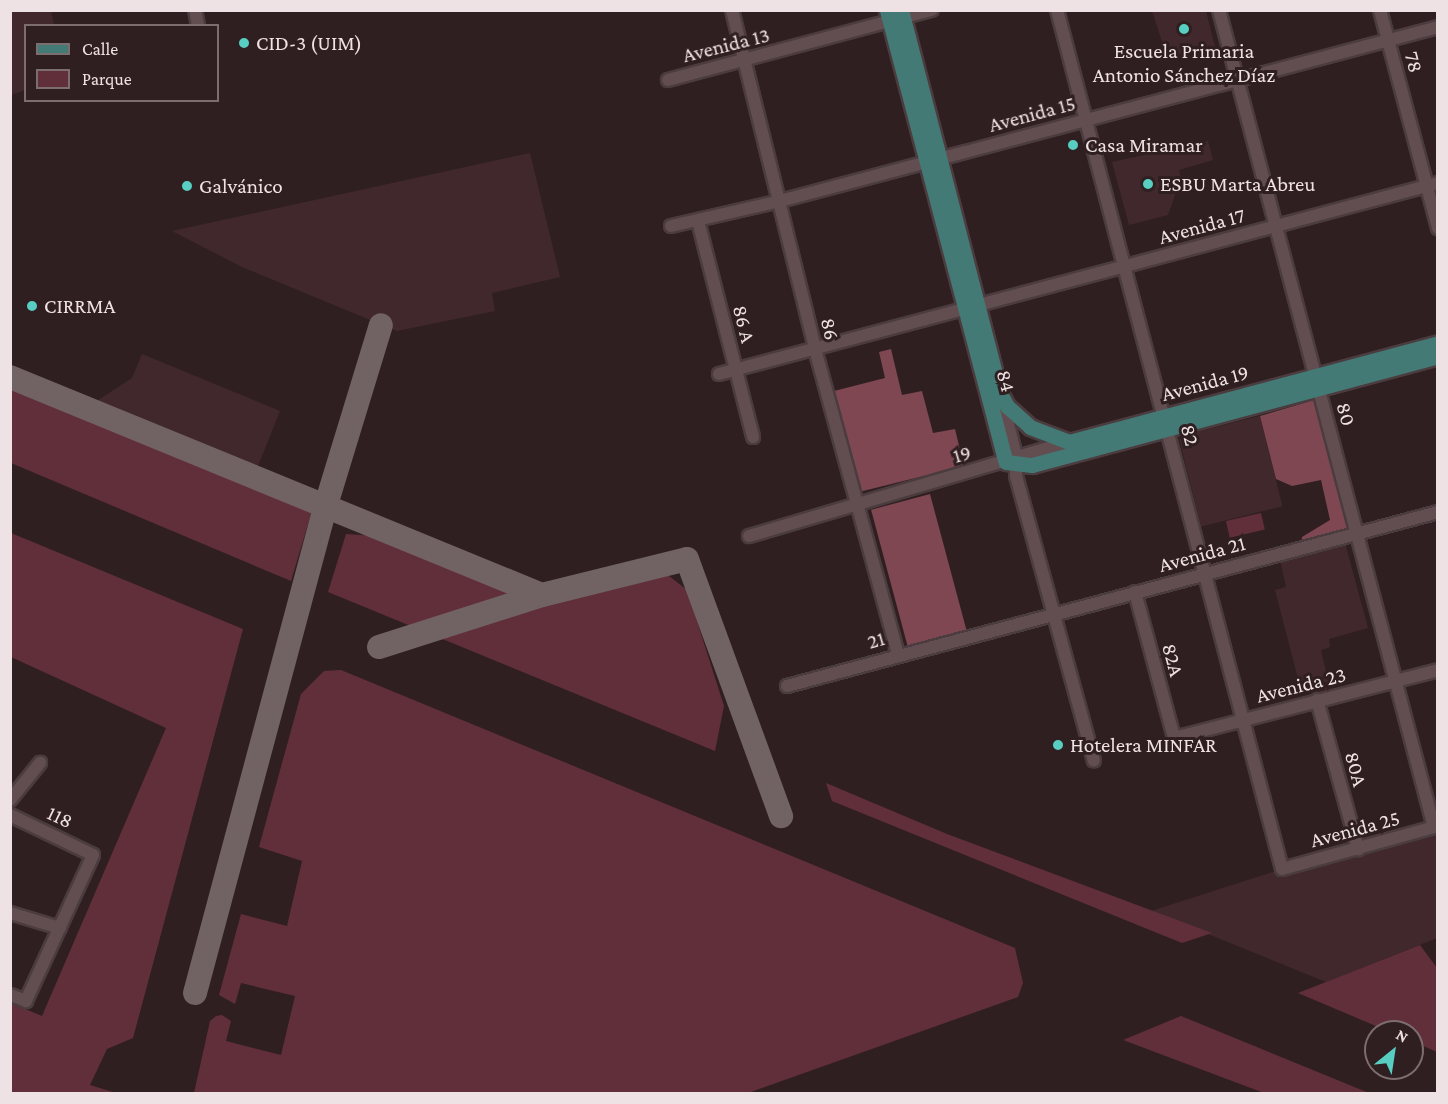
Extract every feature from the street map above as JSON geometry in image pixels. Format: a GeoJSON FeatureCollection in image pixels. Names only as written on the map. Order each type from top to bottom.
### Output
{"type":"FeatureCollection","features":[{"type":"Feature","properties":{"kind":"main road","name":"84"},"geometry":{"type":"LineString","coordinates":[[896,15],[971,308],[1013,461]]}},
{"type":"Feature","properties":{"kind":"main road","name":"84"},"geometry":{"type":"LineString","coordinates":[[971,308],[1000,393]]}},
{"type":"Feature","properties":{"kind":"main road","name":"Avenida 19"},"geometry":{"type":"LineString","coordinates":[[1013,461],[1032,465],[1167,422],[1316,382],[1437,343]]}},
{"type":"Feature","properties":{"kind":"main road","name":"Avenida 19"},"geometry":{"type":"LineString","coordinates":[[1316,382],[1437,356]]}},
{"type":"Feature","properties":{"kind":"main road"},"geometry":{"type":"LineString","coordinates":[[1000,393],[1007,406],[1030,427],[1069,442]]}},
{"type":"Feature","properties":{"kind":"main road","name":"Avenida 19"},"geometry":{"type":"LineString","coordinates":[[1069,442],[1167,422]]}},
{"type":"Feature","properties":{"kind":"street","name":"86"},"geometry":{"type":"LineString","coordinates":[[732,10],[815,349],[898,654]]}},
{"type":"Feature","properties":{"kind":"street","name":"Avenida 13"},"geometry":{"type":"LineString","coordinates":[[668,80],[746,60],[896,15],[932,10]]}},
{"type":"Feature","properties":{"kind":"street","name":"82"},"geometry":{"type":"LineString","coordinates":[[1057,10],[1088,119],[1124,267],[1167,422],[1204,574],[1282,869]]}},
{"type":"Feature","properties":{"kind":"street","name":"80"},"geometry":{"type":"LineString","coordinates":[[1219,10],[1436,827]]}},
{"type":"Feature","properties":{"kind":"street","name":"78"},"geometry":{"type":"LineString","coordinates":[[1380,10],[1432,185],[1437,228]]}},
{"type":"Feature","properties":{"kind":"street","name":"Avenida 15"},"geometry":{"type":"LineString","coordinates":[[671,226],[780,201],[1437,27]]}},
{"type":"Feature","properties":{"kind":"street","name":"Avenida 17"},"geometry":{"type":"LineString","coordinates":[[719,374],[1432,185]]}},
{"type":"Feature","properties":{"kind":"street","name":"86 A"},"geometry":{"type":"LineString","coordinates":[[698,221],[753,437]]}},
{"type":"Feature","properties":{"kind":"street"},"geometry":{"type":"LineString","coordinates":[[1000,393],[1013,461]]}},
{"type":"Feature","properties":{"kind":"street","name":"19"},"geometry":{"type":"LineString","coordinates":[[856,504],[1013,461],[1069,442]]}},
{"type":"Feature","properties":{"kind":"street","name":"84"},"geometry":{"type":"LineString","coordinates":[[1013,461],[1090,761]]}},
{"type":"Feature","properties":{"kind":"street"},"geometry":{"type":"LineString","coordinates":[[749,536],[856,504]]}},
{"type":"Feature","properties":{"kind":"street","name":"Avenida 21"},"geometry":{"type":"LineString","coordinates":[[977,633],[1437,512]]}},
{"type":"Feature","properties":{"kind":"street","name":"82A"},"geometry":{"type":"LineString","coordinates":[[1135,592],[1174,738]]}},
{"type":"Feature","properties":{"kind":"street","name":"21"},"geometry":{"type":"LineString","coordinates":[[787,686],[977,633]]}},
{"type":"Feature","properties":{"kind":"street","name":"Avenida 23"},"geometry":{"type":"LineString","coordinates":[[1174,738],[1437,670]]}},
{"type":"Feature","properties":{"kind":"street","name":"80A"},"geometry":{"type":"LineString","coordinates":[[1317,700],[1358,849]]}},
{"type":"Feature","properties":{"kind":"street"},"geometry":{"type":"LineString","coordinates":[[10,800],[40,763]]}},
{"type":"Feature","properties":{"kind":"street","name":"118"},"geometry":{"type":"LineString","coordinates":[[10,815],[93,855],[60,928]]}},
{"type":"Feature","properties":{"kind":"street","name":"Avenida 25"},"geometry":{"type":"LineString","coordinates":[[1282,869],[1436,827]]}},
{"type":"Feature","properties":{"kind":"street"},"geometry":{"type":"LineString","coordinates":[[10,913],[60,928],[26,1001],[10,995]]}},
{"type":"Feature","properties":{"kind":"shaded area"},"geometry":{"type":"Polygon","coordinates":[[[11,10],[51,11],[54,24],[24,24],[24,90],[11,95],[11,10]]]}},
{"type":"Feature","properties":{"kind":"shaded area","name":"Escuela Primaria Antonio Sánchez Díaz"},"geometry":{"type":"Polygon","coordinates":[[[1152,11],[1206,11],[1215,47],[1168,60],[1152,11]]]}},
{"type":"Feature","properties":{"kind":"shaded area","name":"ESBU Marta Abreu"},"geometry":{"type":"Polygon","coordinates":[[[1208,141],[1213,160],[1179,170],[1181,178],[1168,215],[1129,225],[1112,162],[1208,141]]]}},
{"type":"Feature","properties":{"kind":"shaded area"},"geometry":{"type":"Polygon","coordinates":[[[530,153],[560,277],[492,293],[495,311],[397,331],[242,267],[172,231],[530,153]]]}},
{"type":"Feature","properties":{"kind":"shaded area"},"geometry":{"type":"Polygon","coordinates":[[[891,349],[902,395],[922,391],[933,433],[955,429],[964,466],[859,492],[834,391],[885,378],[879,352],[891,349]]]}},
{"type":"Feature","properties":{"kind":"shaded area"},"geometry":{"type":"Polygon","coordinates":[[[142,354],[280,411],[254,476],[86,408],[132,378],[142,354]]]}},
{"type":"Feature","properties":{"kind":"shaded area"},"geometry":{"type":"Polygon","coordinates":[[[1314,400],[1348,531],[1301,544],[1302,537],[1330,520],[1321,480],[1292,486],[1276,479],[1260,416],[1314,400]]]}},
{"type":"Feature","properties":{"kind":"shaded area"},"geometry":{"type":"Polygon","coordinates":[[[1260,416],[1282,506],[1201,527],[1178,436],[1260,416]]]}},
{"type":"Feature","properties":{"kind":"shaded area"},"geometry":{"type":"Polygon","coordinates":[[[930,494],[967,631],[908,647],[871,510],[930,494]]]}},
{"type":"Feature","properties":{"kind":"shaded area"},"geometry":{"type":"Polygon","coordinates":[[[1345,543],[1368,628],[1329,639],[1330,647],[1321,650],[1330,689],[1302,694],[1275,590],[1286,587],[1280,559],[1345,543]]]}},
{"type":"Feature","properties":{"kind":"shaded area"},"geometry":{"type":"Polygon","coordinates":[[[1437,826],[1437,938],[1326,982],[1151,911],[1282,869],[1437,826]]]}},
{"type":"Feature","properties":{"kind":"green space"},"geometry":{"type":"Polygon","coordinates":[[[11,382],[312,511],[291,581],[11,463],[11,382]]]}},
{"type":"Feature","properties":{"kind":"green space"},"geometry":{"type":"Polygon","coordinates":[[[1261,513],[1265,530],[1230,538],[1226,521],[1261,513]]]}},
{"type":"Feature","properties":{"kind":"green space"},"geometry":{"type":"Polygon","coordinates":[[[11,533],[243,629],[133,1038],[107,1049],[90,1085],[116,1093],[11,1093],[11,1003],[42,1016],[166,728],[11,657],[11,533]]]}},
{"type":"Feature","properties":{"kind":"green space"},"geometry":{"type":"Polygon","coordinates":[[[346,534],[375,536],[553,604],[656,574],[669,576],[687,590],[724,706],[715,751],[328,592],[346,534]]]}},
{"type":"Feature","properties":{"kind":"green space"},"geometry":{"type":"Polygon","coordinates":[[[341,670],[1015,948],[1023,983],[1018,997],[748,1093],[194,1093],[210,1021],[216,1016],[222,1015],[231,1021],[226,1041],[281,1055],[295,996],[241,983],[235,1004],[219,995],[241,914],[287,926],[302,861],[259,847],[301,694],[324,671],[341,670]]]}},
{"type":"Feature","properties":{"kind":"green space"},"geometry":{"type":"Polygon","coordinates":[[[826,783],[947,834],[1212,933],[1182,943],[832,801],[826,783]]]}},
{"type":"Feature","properties":{"kind":"green space"},"geometry":{"type":"Polygon","coordinates":[[[1420,945],[1437,968],[1437,1052],[1424,1046],[1424,1020],[1364,1021],[1298,993],[1420,945]]]}},
{"type":"Feature","properties":{"kind":"green space"},"geometry":{"type":"Polygon","coordinates":[[[1181,1016],[1369,1093],[1264,1093],[1123,1040],[1181,1016]]]}},
{"type":"Feature","properties":{"kind":"taxiway"},"geometry":{"type":"LineString","coordinates":[[195,993],[325,508],[381,325]]}},
{"type":"Feature","properties":{"kind":"taxiway"},"geometry":{"type":"LineString","coordinates":[[10,377],[542,595]]}},
{"type":"Feature","properties":{"kind":"taxiway"},"geometry":{"type":"LineString","coordinates":[[379,647],[542,595],[687,559],[781,816]]}},
{"type":"Feature","properties":{"kind":"place","name":"Escuela Primaria Antonio Sánchez Díaz"},"geometry":{"type":"Point","coordinates":[1184,29]}},
{"type":"Feature","properties":{"kind":"place","name":"CID-3 (UIM)"},"geometry":{"type":"Point","coordinates":[244,43]}},
{"type":"Feature","properties":{"kind":"place","name":"Casa Miramar"},"geometry":{"type":"Point","coordinates":[1073,145]}},
{"type":"Feature","properties":{"kind":"place","name":"ESBU Marta Abreu"},"geometry":{"type":"Point","coordinates":[1148,184]}},
{"type":"Feature","properties":{"kind":"place","name":"Galvánico"},"geometry":{"type":"Point","coordinates":[187,186]}},
{"type":"Feature","properties":{"kind":"place","name":"CIRRMA"},"geometry":{"type":"Point","coordinates":[32,306]}},
{"type":"Feature","properties":{"kind":"place","name":"Hotelera MINFAR"},"geometry":{"type":"Point","coordinates":[1058,745]}}]}
